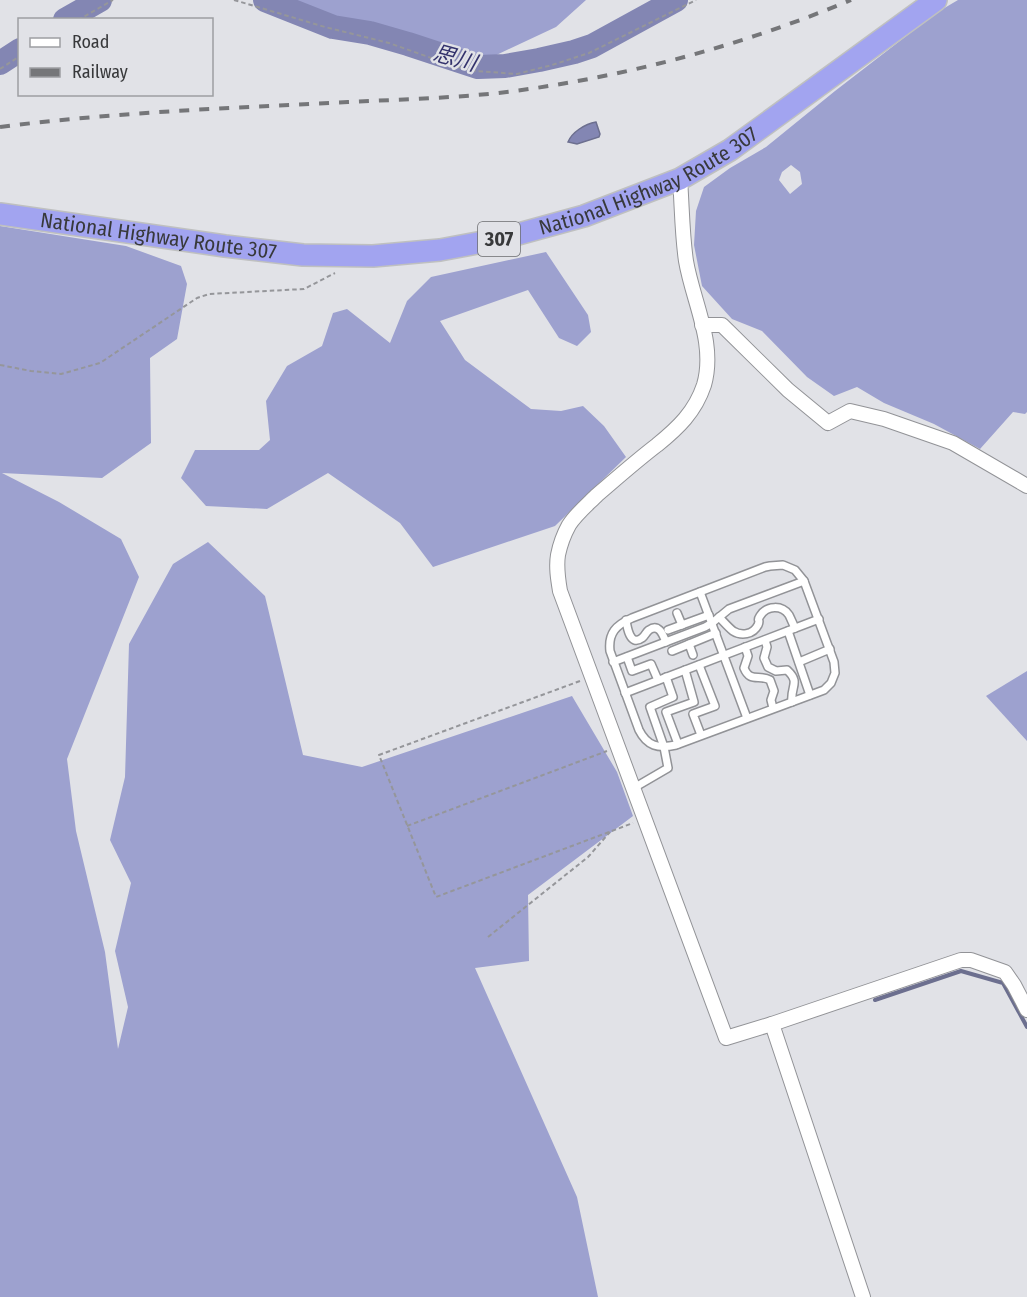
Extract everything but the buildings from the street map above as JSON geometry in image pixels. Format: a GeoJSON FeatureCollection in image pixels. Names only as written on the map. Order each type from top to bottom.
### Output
{"type":"FeatureCollection","features":[{"type":"Feature","properties":{"kind":"highway","name":"National Highway Route 307"},"geometry":{"type":"LineString","coordinates":[[0,214],[303,255],[373,256],[440,250],[504,238],[584,216],[680,178],[730,150],[936,0]]}},
{"type":"Feature","properties":{"kind":"street"},"geometry":{"type":"LineString","coordinates":[[680,178],[686,261],[708,348],[708,368],[698,402],[670,434],[621,473],[582,509],[570,524],[563,539],[557,571],[560,591],[726,1038],[961,960],[971,960],[1005,972],[1027,1010]]}},
{"type":"Feature","properties":{"kind":"street"},"geometry":{"type":"LineString","coordinates":[[702,325],[722,325],[788,390],[828,423],[850,411],[884,419],[953,443],[1027,486]]}},
{"type":"Feature","properties":{"kind":"street"},"geometry":{"type":"LineString","coordinates":[[772,1024],[864,1297]]}},
{"type":"Feature","properties":{"kind":"lane"},"geometry":{"type":"LineString","coordinates":[[783,565],[799,573],[804,580],[830,649],[835,668],[833,678],[824,690],[678,744],[664,747],[651,744],[642,736],[625,693],[610,651],[610,638],[615,628],[626,620],[700,592],[770,566],[783,565]]}},
{"type":"Feature","properties":{"kind":"lane"},"geometry":{"type":"LineString","coordinates":[[614,662],[712,623],[737,605],[804,580]]}},
{"type":"Feature","properties":{"kind":"lane"},"geometry":{"type":"LineString","coordinates":[[700,592],[747,717]]}},
{"type":"Feature","properties":{"kind":"lane"},"geometry":{"type":"LineString","coordinates":[[719,617],[733,631],[743,634],[751,632],[757,626],[759,617],[766,609],[773,607],[782,609],[788,614],[799,662],[810,695]]}},
{"type":"Feature","properties":{"kind":"lane"},"geometry":{"type":"LineString","coordinates":[[677,614],[682,625]]}},
{"type":"Feature","properties":{"kind":"lane"},"geometry":{"type":"LineString","coordinates":[[668,630],[709,615]]}},
{"type":"Feature","properties":{"kind":"lane"},"geometry":{"type":"LineString","coordinates":[[625,693],[819,619]]}},
{"type":"Feature","properties":{"kind":"lane"},"geometry":{"type":"LineString","coordinates":[[626,620],[629,635],[633,639],[642,639],[653,628],[659,629],[666,642]]}},
{"type":"Feature","properties":{"kind":"lane"},"geometry":{"type":"LineString","coordinates":[[672,651],[716,633]]}},
{"type":"Feature","properties":{"kind":"lane"},"geometry":{"type":"LineString","coordinates":[[765,640],[767,647],[764,658],[768,667],[776,671],[787,670],[794,677],[792,702]]}},
{"type":"Feature","properties":{"kind":"lane"},"geometry":{"type":"LineString","coordinates":[[689,644],[693,655]]}},
{"type":"Feature","properties":{"kind":"lane"},"geometry":{"type":"LineString","coordinates":[[745,647],[748,656],[745,662],[745,672],[753,678],[765,677],[770,680],[774,691],[771,700],[773,708]]}},
{"type":"Feature","properties":{"kind":"lane"},"geometry":{"type":"LineString","coordinates":[[799,662],[830,649]]}},
{"type":"Feature","properties":{"kind":"lane"},"geometry":{"type":"LineString","coordinates":[[627,657],[632,671],[651,664],[658,680]]}},
{"type":"Feature","properties":{"kind":"lane"},"geometry":{"type":"LineString","coordinates":[[699,664],[715,706],[693,714],[701,735]]}},
{"type":"Feature","properties":{"kind":"lane"},"geometry":{"type":"LineString","coordinates":[[678,744],[666,712],[694,702],[685,670]]}},
{"type":"Feature","properties":{"kind":"lane"},"geometry":{"type":"LineString","coordinates":[[632,789],[668,768],[664,747],[650,707],[673,697],[666,677]]}},
{"type":"Feature","properties":{"kind":"path"},"geometry":{"type":"LineString","coordinates":[[82,18],[113,0]]}},
{"type":"Feature","properties":{"kind":"path"},"geometry":{"type":"LineString","coordinates":[[234,0],[389,43],[454,66],[476,71],[517,74],[589,53],[696,0]]}},
{"type":"Feature","properties":{"kind":"path"},"geometry":{"type":"LineString","coordinates":[[0,69],[18,57]]}},
{"type":"Feature","properties":{"kind":"path"},"geometry":{"type":"LineString","coordinates":[[0,365],[61,374],[100,363],[197,298],[209,294],[304,289],[335,274]]}},
{"type":"Feature","properties":{"kind":"path"},"geometry":{"type":"LineString","coordinates":[[592,676],[379,755],[436,897],[644,819]]}},
{"type":"Feature","properties":{"kind":"path"},"geometry":{"type":"LineString","coordinates":[[407,826],[618,747]]}},
{"type":"Feature","properties":{"kind":"path"},"geometry":{"type":"LineString","coordinates":[[488,937],[588,857],[611,831]]}},
{"type":"Feature","properties":{"kind":"shaded area"},"geometry":{"type":"Polygon","coordinates":[[[288,0],[586,0],[556,27],[490,58],[453,52],[387,32],[329,22],[288,0]]]}},
{"type":"Feature","properties":{"kind":"shaded area"},"geometry":{"type":"Polygon","coordinates":[[[958,0],[1027,0],[1027,412],[1025,414],[1013,412],[980,449],[934,424],[884,403],[857,387],[834,396],[807,377],[762,331],[732,319],[702,286],[694,245],[696,211],[704,187],[730,168],[766,147],[936,13],[958,0]],[[791,165],[782,172],[779,180],[790,194],[802,184],[800,172],[791,165]]]}},
{"type":"Feature","properties":{"kind":"shaded area"},"geometry":{"type":"Polygon","coordinates":[[[596,122],[599,137],[577,144],[568,142],[579,129],[596,122]]]}},
{"type":"Feature","properties":{"kind":"shaded area"},"geometry":{"type":"Polygon","coordinates":[[[0,226],[126,246],[181,266],[187,284],[177,339],[150,358],[151,443],[102,478],[2,473],[59,502],[121,539],[139,577],[67,759],[76,831],[105,952],[118,1049],[128,1007],[115,951],[131,883],[110,840],[125,777],[129,644],[173,564],[208,542],[265,596],[303,755],[362,767],[572,696],[617,772],[633,816],[528,895],[529,961],[475,968],[577,1197],[598,1297],[0,1297],[0,226]]]}},
{"type":"Feature","properties":{"kind":"shaded area"},"geometry":{"type":"Polygon","coordinates":[[[546,252],[588,315],[591,332],[577,346],[559,338],[528,290],[440,321],[465,360],[531,409],[561,411],[583,406],[604,426],[626,457],[555,526],[433,567],[400,523],[328,473],[267,509],[206,506],[181,478],[195,450],[259,450],[270,440],[266,401],[287,366],[322,346],[333,313],[347,309],[390,343],[407,301],[431,277],[546,252]]]}},
{"type":"Feature","properties":{"kind":"shaded area"},"geometry":{"type":"Polygon","coordinates":[[[1027,671],[1027,741],[986,696],[1027,671]]]}},
{"type":"Feature","properties":{"kind":"waterway","name":"思川"},"geometry":{"type":"LineString","coordinates":[[68,18],[100,0]]}},
{"type":"Feature","properties":{"kind":"waterway","name":"思川"},"geometry":{"type":"LineString","coordinates":[[265,0],[333,27],[370,33],[478,67],[505,66],[539,60],[592,46],[676,0]]}},
{"type":"Feature","properties":{"kind":"waterway","name":"思川"},"geometry":{"type":"LineString","coordinates":[[0,63],[18,51]]}},
{"type":"Feature","properties":{"kind":"waterway"},"geometry":{"type":"LineString","coordinates":[[875,1000],[961,971],[1003,983],[1027,1027]]}},
{"type":"Feature","properties":{"kind":"railway"},"geometry":{"type":"LineString","coordinates":[[0,127],[130,114],[438,98],[529,89],[612,74],[693,55],[773,30],[851,0]]}}]}
